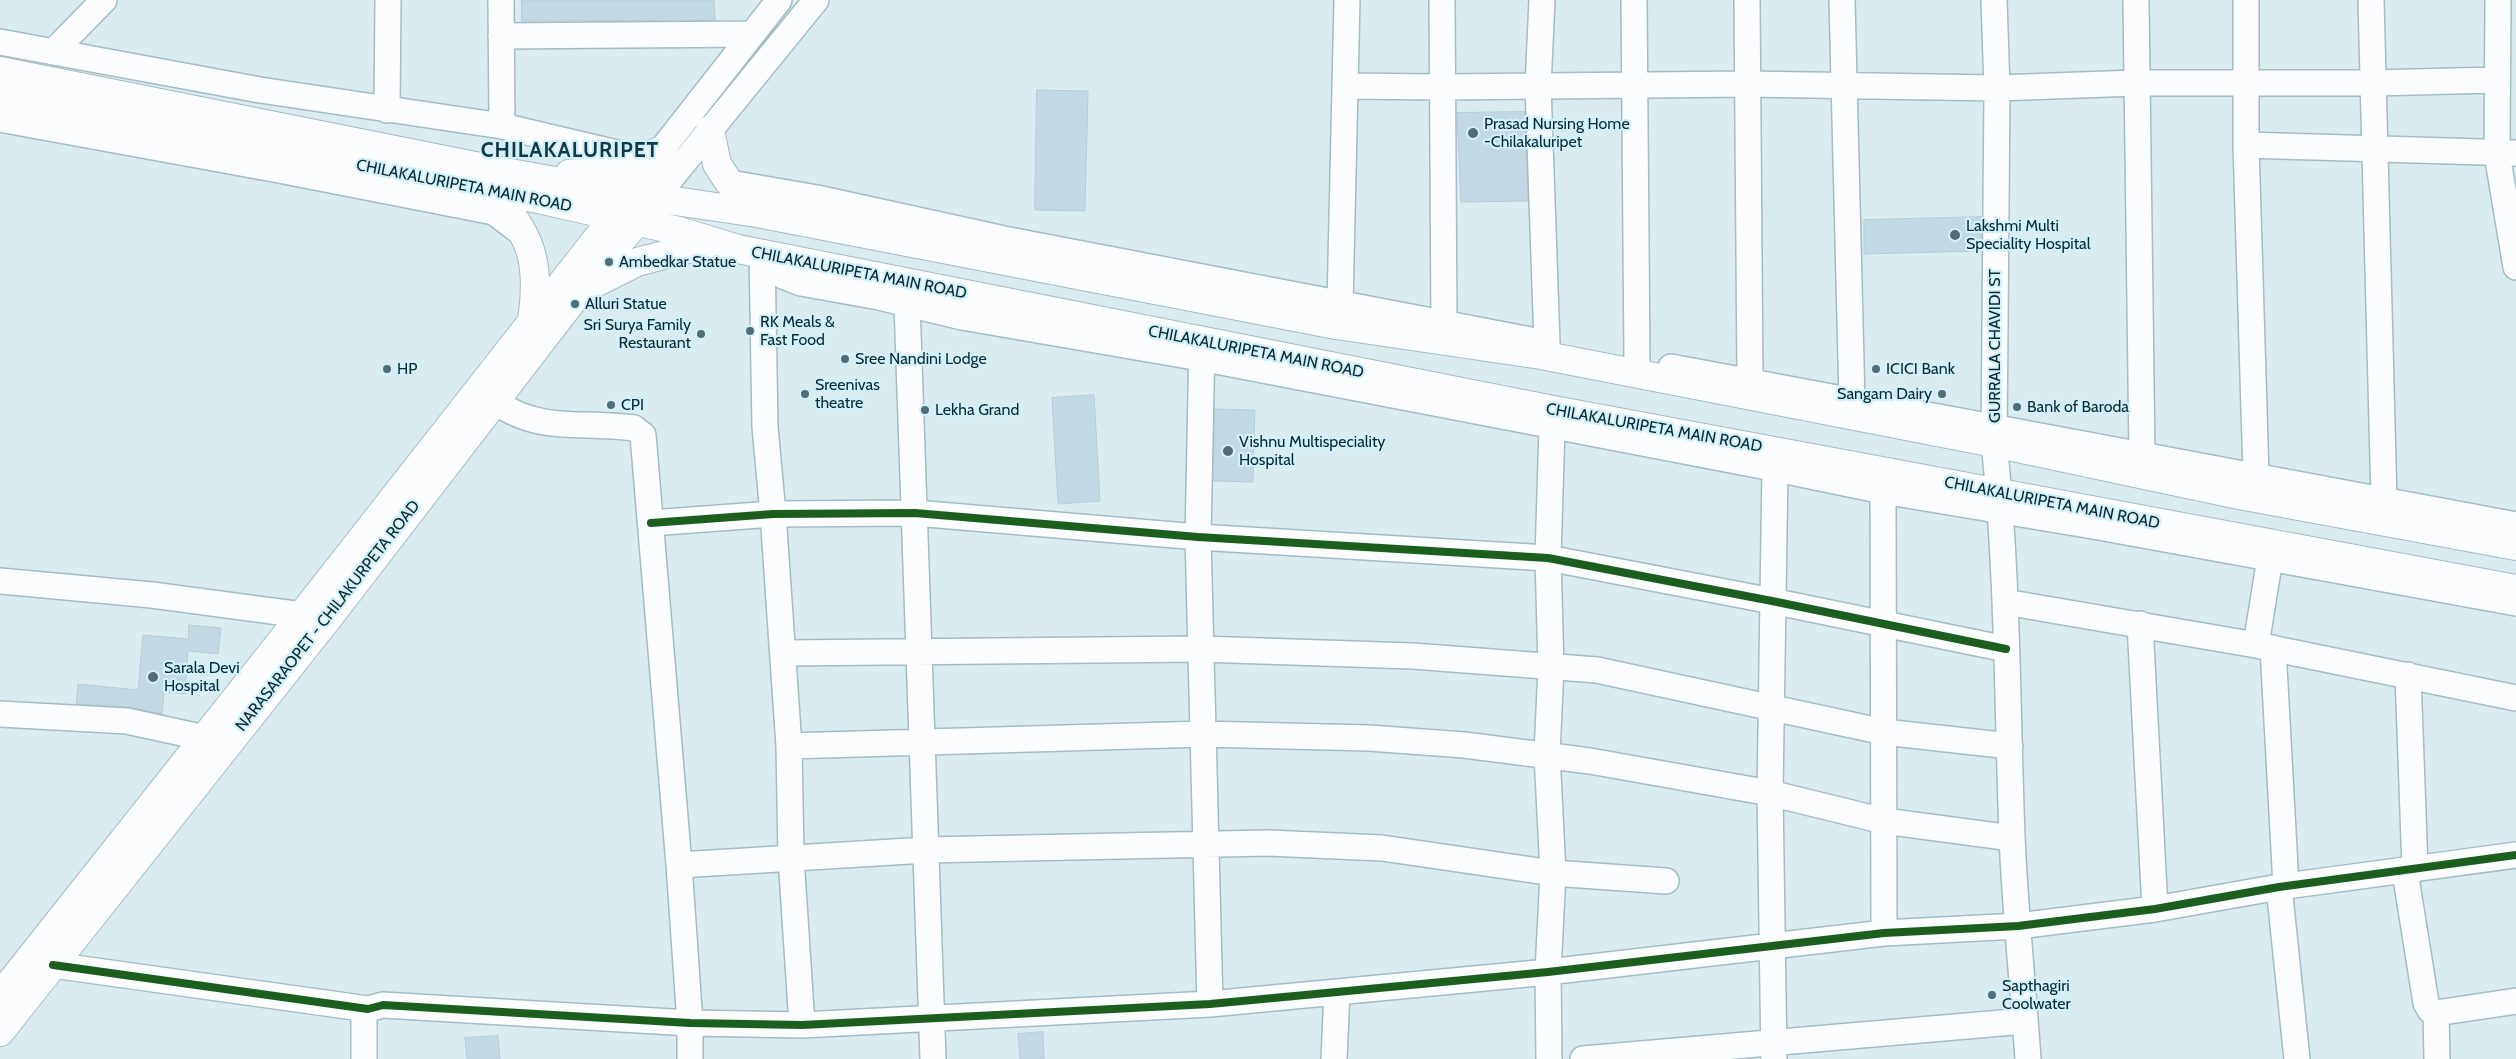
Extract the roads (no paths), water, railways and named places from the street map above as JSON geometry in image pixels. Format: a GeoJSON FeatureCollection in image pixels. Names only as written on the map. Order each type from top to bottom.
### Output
{"type":"FeatureCollection","features":[{"type":"Feature","properties":{"kind":"main road","name":"CHILAKALURIPETA MAIN ROAD"},"geometry":{"type":"LineString","coordinates":[[0,70],[536,177],[715,242],[760,254],[1201,350],[2000,503],[2516,589]]}},
{"type":"Feature","properties":{"kind":"main road","name":"CHILAKALURIPETA MAIN ROAD"},"geometry":{"type":"LineString","coordinates":[[3,105],[492,190],[626,211],[655,198],[758,213],[1336,326],[1541,355],[1995,436],[2239,495],[2516,546]]}},
{"type":"Feature","properties":{"kind":"main road"},"geometry":{"type":"LineString","coordinates":[[710,130],[718,164],[730,183],[758,213]]}},
{"type":"Feature","properties":{"kind":"main road"},"geometry":{"type":"LineString","coordinates":[[536,177],[605,170],[653,154]]}},
{"type":"Feature","properties":{"kind":"main road"},"geometry":{"type":"LineString","coordinates":[[492,190],[511,213],[524,234],[534,260],[537,288],[532,322]]}},
{"type":"Feature","properties":{"kind":"main road","name":"NARASARAOPET - CHILAKURPETA ROAD"},"geometry":{"type":"LineString","coordinates":[[0,1032],[9,990],[54,953],[314,612],[487,396],[581,291],[626,211]]}},
{"type":"Feature","properties":{"kind":"main road","name":"NARASARAOPET - CHILAKURPETA ROAD"},"geometry":{"type":"LineString","coordinates":[[487,396],[532,322],[626,211]]}},
{"type":"Feature","properties":{"kind":"main road"},"geometry":{"type":"LineString","coordinates":[[581,291],[636,262],[715,242]]}},
{"type":"Feature","properties":{"kind":"main road","name":"NARASARAOPET - CHILAKURPETA ROAD"},"geometry":{"type":"LineString","coordinates":[[54,953],[205,738],[314,612]]}},
{"type":"Feature","properties":{"kind":"street"},"geometry":{"type":"LineString","coordinates":[[53,52],[104,0]]}},
{"type":"Feature","properties":{"kind":"street"},"geometry":{"type":"LineString","coordinates":[[387,110],[388,0]]}},
{"type":"Feature","properties":{"kind":"street"},"geometry":{"type":"LineString","coordinates":[[501,0],[502,126]]}},
{"type":"Feature","properties":{"kind":"street"},"geometry":{"type":"LineString","coordinates":[[626,211],[653,154],[779,0]]}},
{"type":"Feature","properties":{"kind":"street"},"geometry":{"type":"LineString","coordinates":[[655,198],[816,0]]}},
{"type":"Feature","properties":{"kind":"street"},"geometry":{"type":"LineString","coordinates":[[1340,304],[1348,0]]}},
{"type":"Feature","properties":{"kind":"street"},"geometry":{"type":"LineString","coordinates":[[1442,0],[1441,87],[1444,325]]}},
{"type":"Feature","properties":{"kind":"street"},"geometry":{"type":"LineString","coordinates":[[1542,0],[1538,86],[1547,343]]}},
{"type":"Feature","properties":{"kind":"street"},"geometry":{"type":"LineString","coordinates":[[1634,0],[1637,362]]}},
{"type":"Feature","properties":{"kind":"street"},"geometry":{"type":"LineString","coordinates":[[1747,0],[1750,380]]}},
{"type":"Feature","properties":{"kind":"street"},"geometry":{"type":"LineString","coordinates":[[1842,0],[1852,402]]}},
{"type":"Feature","properties":{"kind":"street","name":"GURRALA CHAVIDI ST"},"geometry":{"type":"LineString","coordinates":[[1994,0],[1998,88],[1995,436],[2005,602],[2012,838],[2028,1059]]}},
{"type":"Feature","properties":{"kind":"street"},"geometry":{"type":"LineString","coordinates":[[2136,0],[2142,455]]}},
{"type":"Feature","properties":{"kind":"street"},"geometry":{"type":"LineString","coordinates":[[2246,0],[2246,145],[2256,475]]}},
{"type":"Feature","properties":{"kind":"street"},"geometry":{"type":"LineString","coordinates":[[2371,0],[2373,150],[2384,500]]}},
{"type":"Feature","properties":{"kind":"street"},"geometry":{"type":"LineString","coordinates":[[2504,9],[2496,80],[2507,154],[2516,267]]}},
{"type":"Feature","properties":{"kind":"street"},"geometry":{"type":"LineString","coordinates":[[501,36],[752,34]]}},
{"type":"Feature","properties":{"kind":"street"},"geometry":{"type":"LineString","coordinates":[[0,42],[260,90],[502,126],[653,154]]}},
{"type":"Feature","properties":{"kind":"street"},"geometry":{"type":"LineString","coordinates":[[1346,86],[1747,84],[1998,88],[2136,82],[2372,83],[2496,80]]}},
{"type":"Feature","properties":{"kind":"street"},"geometry":{"type":"LineString","coordinates":[[3,105],[279,170],[494,212],[524,234]]}},
{"type":"Feature","properties":{"kind":"street"},"geometry":{"type":"LineString","coordinates":[[2246,145],[2507,154]]}},
{"type":"Feature","properties":{"kind":"street"},"geometry":{"type":"LineString","coordinates":[[730,183],[817,198],[1004,239],[1444,325],[1547,343],[1637,362],[1750,380],[1995,436],[2142,455],[2516,525]]}},
{"type":"Feature","properties":{"kind":"street"},"geometry":{"type":"LineString","coordinates":[[760,254],[783,276],[801,283],[972,319],[1201,350],[1552,426],[1775,468],[1883,491],[2000,503],[2093,526],[2516,603]]}},
{"type":"Feature","properties":{"kind":"street"},"geometry":{"type":"LineString","coordinates":[[760,254],[764,427],[773,514],[789,746],[791,857],[802,1025]]}},
{"type":"Feature","properties":{"kind":"street"},"geometry":{"type":"LineString","coordinates":[[907,304],[933,1059]]}},
{"type":"Feature","properties":{"kind":"street"},"geometry":{"type":"LineString","coordinates":[[1201,350],[1198,537],[1210,1004]]}},
{"type":"Feature","properties":{"kind":"street"},"geometry":{"type":"LineString","coordinates":[[487,396],[531,420],[622,426],[639,430],[643,435],[679,865],[690,1023],[690,1059]]}},
{"type":"Feature","properties":{"kind":"street"},"geometry":{"type":"LineString","coordinates":[[1549,1059],[1548,972],[1553,873],[1547,754],[1551,667],[1548,558],[1552,426]]}},
{"type":"Feature","properties":{"kind":"street"},"geometry":{"type":"LineString","coordinates":[[1774,1051],[1770,793],[1775,468]]}},
{"type":"Feature","properties":{"kind":"street"},"geometry":{"type":"LineString","coordinates":[[1883,491],[1884,933]]}},
{"type":"Feature","properties":{"kind":"street"},"geometry":{"type":"LineString","coordinates":[[651,523],[773,514],[915,513],[1198,537],[1548,558],[2006,649]]}},
{"type":"Feature","properties":{"kind":"street"},"geometry":{"type":"LineString","coordinates":[[2270,558],[2264,647],[2297,1059]]}},
{"type":"Feature","properties":{"kind":"street"},"geometry":{"type":"LineString","coordinates":[[0,581],[314,612]]}},
{"type":"Feature","properties":{"kind":"street"},"geometry":{"type":"LineString","coordinates":[[2005,602],[2264,647],[2516,698]]}},
{"type":"Feature","properties":{"kind":"street"},"geometry":{"type":"LineString","coordinates":[[2140,624],[2155,909]]}},
{"type":"Feature","properties":{"kind":"street"},"geometry":{"type":"LineString","coordinates":[[783,653],[1201,648],[1413,656],[1597,670],[1884,732],[2010,746]]}},
{"type":"Feature","properties":{"kind":"street"},"geometry":{"type":"LineString","coordinates":[[2408,675],[2415,868],[2406,878],[2426,1004],[2430,1010],[2436,1013],[2516,1001]]}},
{"type":"Feature","properties":{"kind":"street"},"geometry":{"type":"LineString","coordinates":[[0,714],[127,721],[205,738]]}},
{"type":"Feature","properties":{"kind":"street"},"geometry":{"type":"LineString","coordinates":[[789,746],[1203,734],[1369,738],[1464,744],[1547,754],[1770,793],[1884,821],[2012,838]]}},
{"type":"Feature","properties":{"kind":"street"},"geometry":{"type":"LineString","coordinates":[[679,865],[926,850],[1206,843],[1382,848],[1553,873],[1666,881]]}},
{"type":"Feature","properties":{"kind":"street"},"geometry":{"type":"LineString","coordinates":[[54,953],[368,1009],[383,1004],[690,1023],[802,1025],[1210,1004],[1548,972],[1884,933],[2018,926],[2155,909],[2282,886],[2516,855]]}},
{"type":"Feature","properties":{"kind":"street"},"geometry":{"type":"LineString","coordinates":[[1334,1059],[1337,992]]}},
{"type":"Feature","properties":{"kind":"street"},"geometry":{"type":"LineString","coordinates":[[364,1059],[364,1017],[368,1009]]}},
{"type":"Feature","properties":{"kind":"street"},"geometry":{"type":"LineString","coordinates":[[2436,1013],[2437,1059]]}},
{"type":"Feature","properties":{"kind":"street"},"geometry":{"type":"LineString","coordinates":[[1583,1059],[1774,1051],[2025,1021]]}},
{"type":"Feature","properties":{"kind":"place","name":"Prasad Nursing Home -Chilakaluripet"},"geometry":{"type":"Point","coordinates":[1473,133]}},
{"type":"Feature","properties":{"kind":"place","name":"Lakshmi Multi Speciality Hospital"},"geometry":{"type":"Point","coordinates":[1955,235]}},
{"type":"Feature","properties":{"kind":"place","name":"Ambedkar Statue"},"geometry":{"type":"Point","coordinates":[609,262]}},
{"type":"Feature","properties":{"kind":"place","name":"Alluri Statue"},"geometry":{"type":"Point","coordinates":[575,304]}},
{"type":"Feature","properties":{"kind":"place","name":"RK Meals & Fast Food"},"geometry":{"type":"Point","coordinates":[750,331]}},
{"type":"Feature","properties":{"kind":"place","name":"Sri Surya Family Restaurant"},"geometry":{"type":"Point","coordinates":[701,334]}},
{"type":"Feature","properties":{"kind":"place","name":"Sree Nandini Lodge"},"geometry":{"type":"Point","coordinates":[845,359]}},
{"type":"Feature","properties":{"kind":"place","name":"HP"},"geometry":{"type":"Point","coordinates":[387,369]}},
{"type":"Feature","properties":{"kind":"place","name":"ICICI Bank"},"geometry":{"type":"Point","coordinates":[1876,369]}},
{"type":"Feature","properties":{"kind":"place","name":"Sreenivas theatre"},"geometry":{"type":"Point","coordinates":[805,394]}},
{"type":"Feature","properties":{"kind":"place","name":"Sangam Dairy"},"geometry":{"type":"Point","coordinates":[1942,394]}},
{"type":"Feature","properties":{"kind":"place","name":"CPI"},"geometry":{"type":"Point","coordinates":[611,405]}},
{"type":"Feature","properties":{"kind":"place","name":"Bank of Baroda"},"geometry":{"type":"Point","coordinates":[2017,407]}},
{"type":"Feature","properties":{"kind":"place","name":"Lekha Grand"},"geometry":{"type":"Point","coordinates":[925,410]}},
{"type":"Feature","properties":{"kind":"place","name":"Vishnu Multispeciality Hospital"},"geometry":{"type":"Point","coordinates":[1228,451]}},
{"type":"Feature","properties":{"kind":"place","name":"Sarala Devi Hospital"},"geometry":{"type":"Point","coordinates":[153,677]}},
{"type":"Feature","properties":{"kind":"place","name":"Sapthagiri Coolwater"},"geometry":{"type":"Point","coordinates":[1992,995]}},
{"type":"Feature","properties":{"kind":"district","name":"CHILAKALURIPET"},"geometry":{"type":"Point","coordinates":[570,151]}}]}
